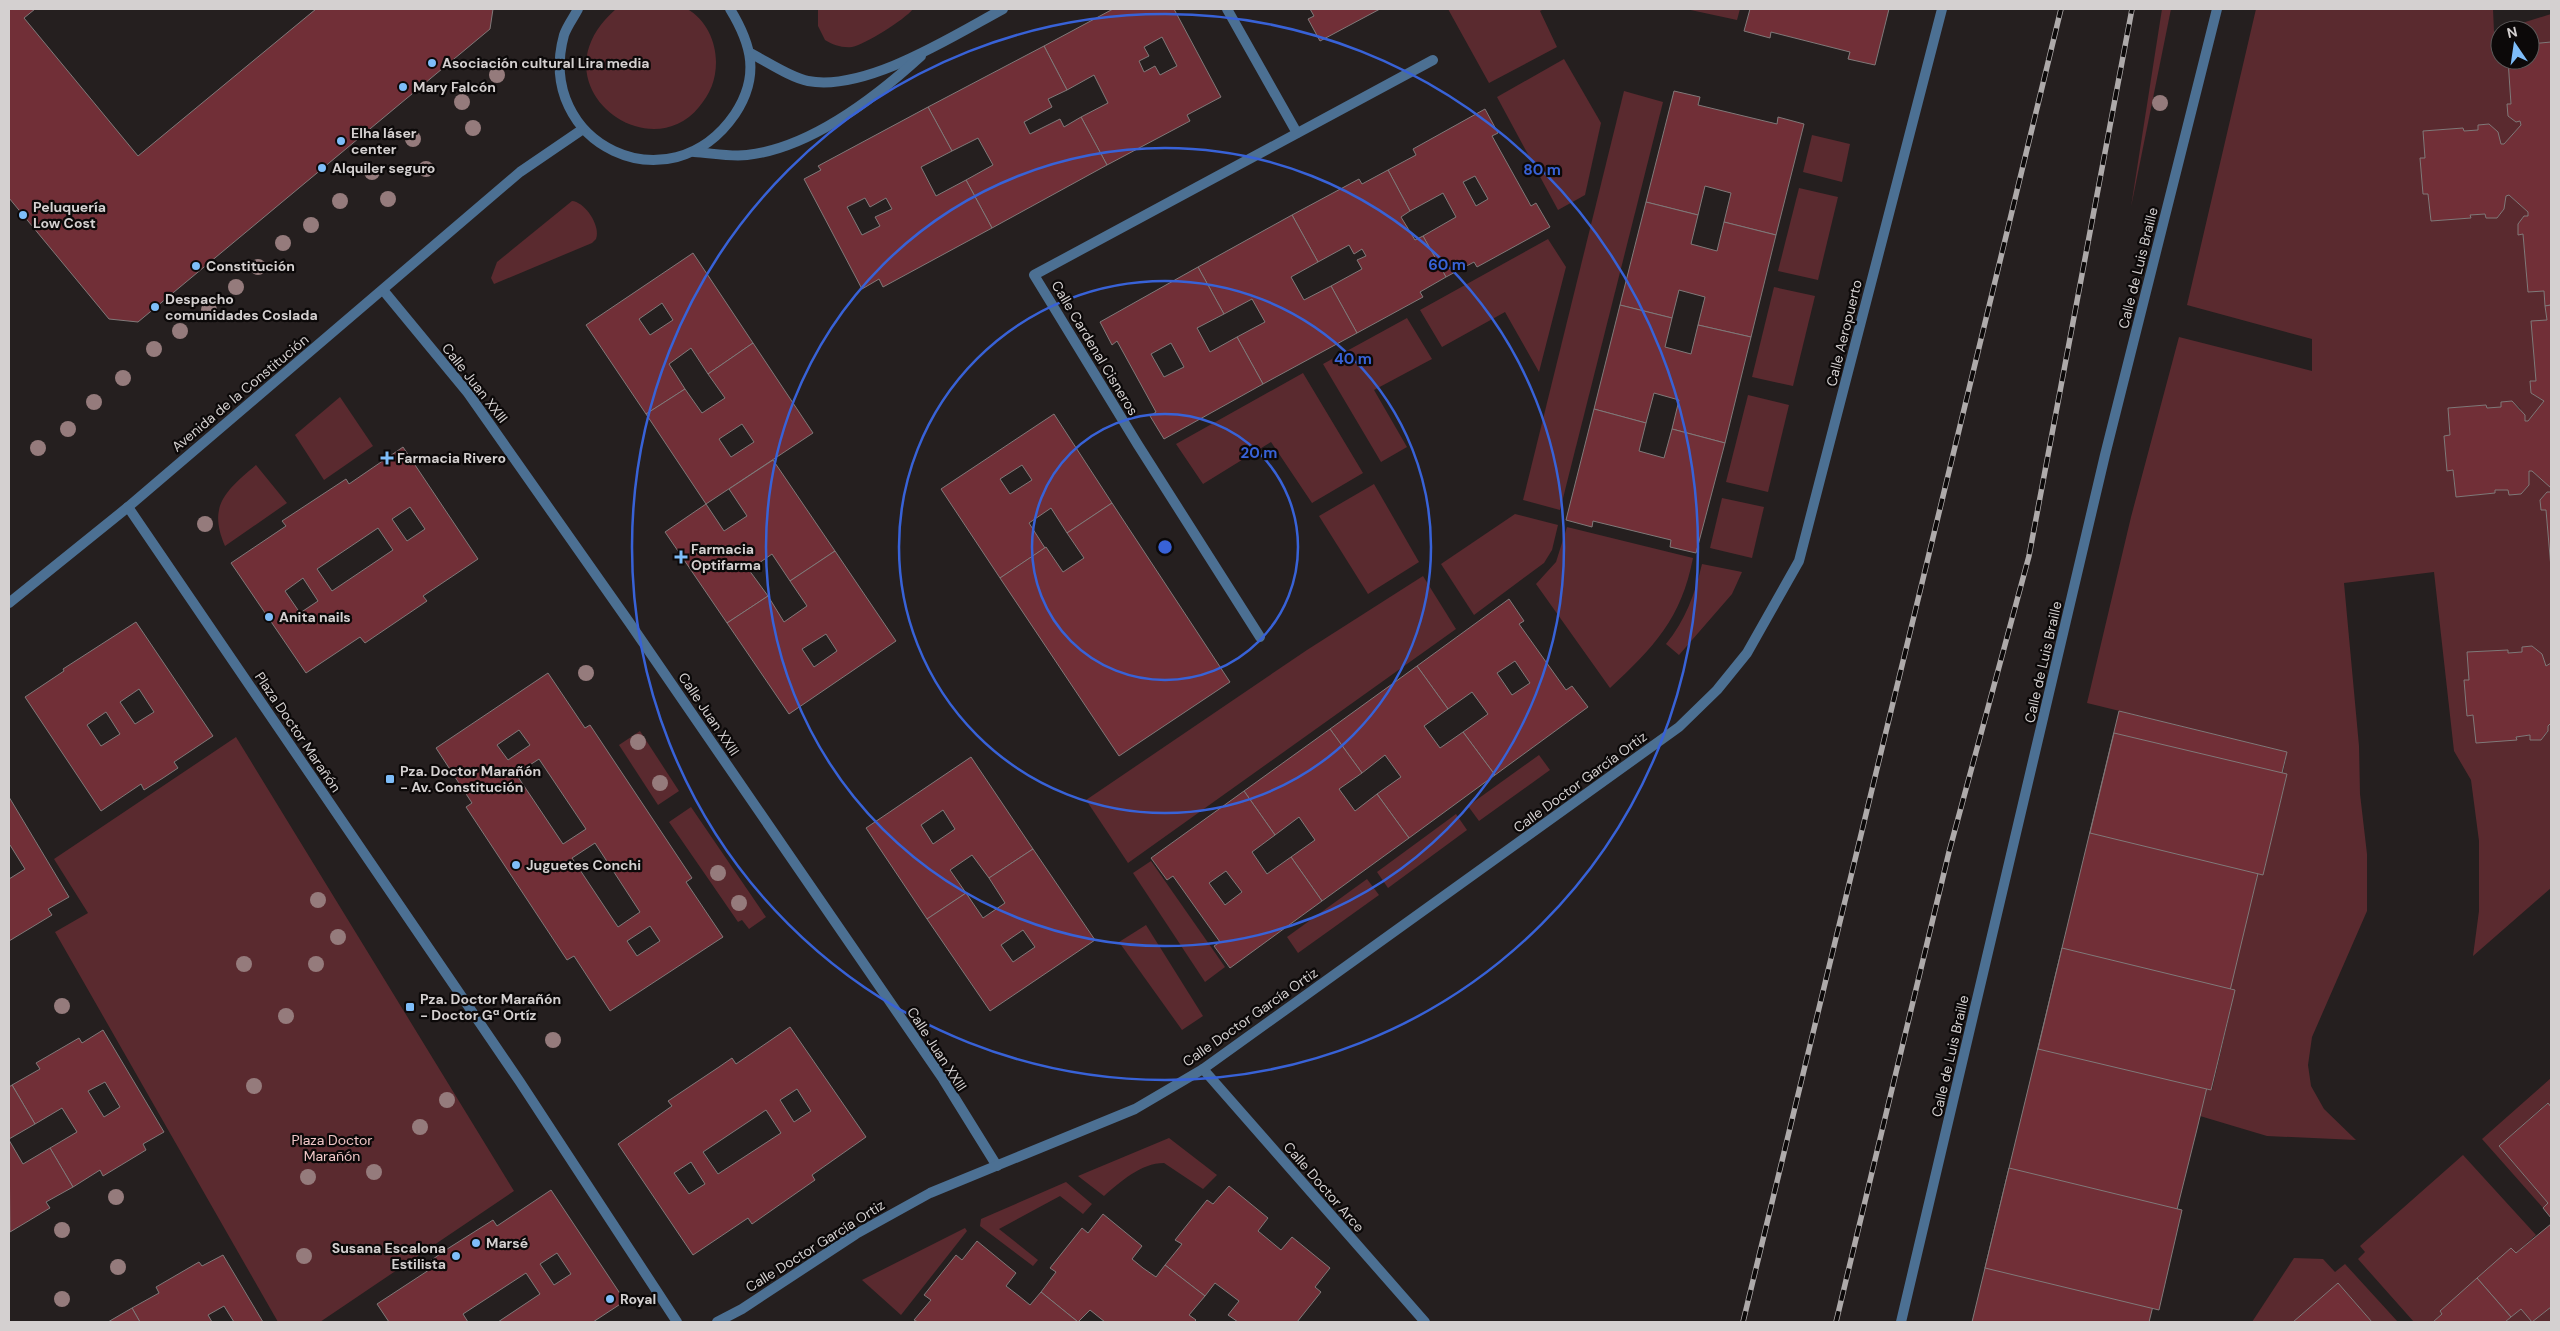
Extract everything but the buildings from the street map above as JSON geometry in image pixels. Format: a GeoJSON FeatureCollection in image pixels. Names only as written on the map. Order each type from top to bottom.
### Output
{"type":"FeatureCollection","features":[{"type":"Feature","properties":{"kind":"street"},"geometry":{"type":"LineString","coordinates":[[578,9],[564,34],[559,67],[566,100],[582,129],[601,144],[630,157],[646,160],[670,159],[694,152],[722,132],[742,103],[750,77],[750,53],[744,33],[730,9]]}},
{"type":"Feature","properties":{"kind":"street"},"geometry":{"type":"LineString","coordinates":[[750,53],[808,81],[836,82],[869,75],[927,50],[1003,9]]}},
{"type":"Feature","properties":{"kind":"street"},"geometry":{"type":"LineString","coordinates":[[1227,9],[1297,133]]}},
{"type":"Feature","properties":{"kind":"street","name":"Calle Aeropuerto"},"geometry":{"type":"LineString","coordinates":[[1747,653],[1799,561],[1942,9]]}},
{"type":"Feature","properties":{"kind":"street","name":"Calle de Luis Braille"},"geometry":{"type":"LineString","coordinates":[[1901,1322],[2106,455],[2217,9]]}},
{"type":"Feature","properties":{"kind":"street"},"geometry":{"type":"LineString","coordinates":[[694,152],[746,155],[782,147],[840,120],[889,85],[927,50]]}},
{"type":"Feature","properties":{"kind":"street","name":"Calle Cardenal Cisneros"},"geometry":{"type":"LineString","coordinates":[[1260,637],[1138,445],[1034,275],[1433,60]]}},
{"type":"Feature","properties":{"kind":"street","name":"Avenida de la Constitución"},"geometry":{"type":"LineString","coordinates":[[9,603],[128,507],[520,172],[582,129]]}},
{"type":"Feature","properties":{"kind":"street","name":"Calle Juan XXIII"},"geometry":{"type":"LineString","coordinates":[[383,290],[468,392],[618,606],[943,1079],[997,1166]]}},
{"type":"Feature","properties":{"kind":"street","name":"Plaza Doctor Marañón"},"geometry":{"type":"LineString","coordinates":[[128,507],[520,1082],[677,1322]]}},
{"type":"Feature","properties":{"kind":"street","name":"Calle Doctor García Ortiz"},"geometry":{"type":"LineString","coordinates":[[717,1322],[742,1309],[856,1234],[930,1193],[1135,1109],[1203,1070],[1679,727],[1717,690],[1747,653]]}},
{"type":"Feature","properties":{"kind":"street","name":"Calle Doctor Arce"},"geometry":{"type":"LineString","coordinates":[[1203,1070],[1425,1322]]}},
{"type":"Feature","properties":{"kind":"green space"},"geometry":{"type":"Polygon","coordinates":[[[616,9],[687,9],[700,19],[709,32],[716,54],[715,75],[712,86],[699,107],[677,124],[652,129],[628,123],[606,109],[592,89],[586,64],[593,37],[616,9]]]}},
{"type":"Feature","properties":{"kind":"green space"},"geometry":{"type":"Polygon","coordinates":[[[818,9],[913,9],[902,19],[875,37],[858,45],[848,47],[838,46],[825,40],[818,26],[818,9]]]}},
{"type":"Feature","properties":{"kind":"green space"},"geometry":{"type":"Polygon","coordinates":[[[1448,9],[1544,9],[1540,11],[1557,47],[1489,83],[1448,9]]]}},
{"type":"Feature","properties":{"kind":"green space"},"geometry":{"type":"Polygon","coordinates":[[[1686,9],[1740,9],[1737,20],[1686,9]]]}},
{"type":"Feature","properties":{"kind":"green space"},"geometry":{"type":"Polygon","coordinates":[[[2162,9],[2171,9],[2131,207],[2162,9]]]}},
{"type":"Feature","properties":{"kind":"green space"},"geometry":{"type":"Polygon","coordinates":[[[2256,9],[2493,9],[2493,20],[2490,20],[2490,70],[2509,70],[2511,104],[2508,116],[2516,122],[2520,121],[2521,125],[2504,144],[2501,144],[2497,132],[2489,124],[2478,125],[2478,130],[2464,131],[2463,128],[2423,131],[2425,158],[2420,159],[2423,194],[2428,194],[2431,221],[2471,218],[2470,215],[2485,214],[2486,218],[2497,218],[2504,209],[2506,196],[2509,195],[2528,212],[2528,216],[2524,216],[2518,224],[2518,234],[2523,234],[2528,292],[2544,291],[2547,320],[2531,322],[2536,381],[2530,381],[2531,393],[2544,401],[2528,421],[2525,421],[2520,408],[2512,401],[2501,402],[2501,407],[2487,408],[2486,405],[2448,408],[2450,435],[2444,436],[2447,471],[2453,470],[2456,497],[2495,493],[2495,490],[2508,490],[2509,495],[2521,494],[2529,485],[2529,471],[2532,471],[2551,487],[2551,492],[2547,492],[2540,500],[2541,510],[2546,510],[2551,568],[2551,663],[2546,666],[2542,654],[2532,646],[2522,652],[2508,653],[2507,650],[2467,652],[2469,680],[2464,680],[2467,716],[2473,715],[2517,739],[2516,737],[2530,735],[2530,740],[2541,740],[2548,732],[2548,726],[2551,723],[2551,888],[2473,956],[2479,911],[2479,841],[2471,780],[2454,751],[2434,572],[2344,583],[2359,746],[2360,794],[2367,854],[2367,911],[2312,1037],[2308,1065],[2311,1086],[2324,1109],[2356,1140],[2267,1136],[2200,1116],[2206,1089],[2212,1090],[2235,990],[2230,988],[2258,874],[2263,875],[2287,775],[2283,773],[2287,752],[2087,703],[2131,517],[2179,337],[2312,371],[2312,339],[2187,305],[2256,9]]]}},
{"type":"Feature","properties":{"kind":"green space"},"geometry":{"type":"Polygon","coordinates":[[[2551,14],[2551,42],[2540,43],[2540,20],[2532,20],[2551,14]]]}},
{"type":"Feature","properties":{"kind":"green space"},"geometry":{"type":"Polygon","coordinates":[[[1564,59],[1601,123],[1585,195],[1558,210],[1497,97],[1564,59]]]}},
{"type":"Feature","properties":{"kind":"green space"},"geometry":{"type":"Polygon","coordinates":[[[1624,91],[1663,102],[1560,510],[1523,500],[1624,91]]]}},
{"type":"Feature","properties":{"kind":"green space"},"geometry":{"type":"Polygon","coordinates":[[[1812,135],[1850,144],[1842,182],[1803,172],[1812,135]]]}},
{"type":"Feature","properties":{"kind":"green space"},"geometry":{"type":"Polygon","coordinates":[[[1799,188],[1838,197],[1818,280],[1778,271],[1799,188]]]}},
{"type":"Feature","properties":{"kind":"green space"},"geometry":{"type":"Polygon","coordinates":[[[572,201],[577,202],[591,216],[596,228],[596,239],[592,243],[494,284],[491,278],[497,262],[572,201]]]}},
{"type":"Feature","properties":{"kind":"green space"},"geometry":{"type":"Polygon","coordinates":[[[1548,239],[1566,267],[1539,372],[1505,312],[1442,347],[1420,310],[1548,239]]]}},
{"type":"Feature","properties":{"kind":"green space"},"geometry":{"type":"Polygon","coordinates":[[[1774,287],[1815,296],[1793,386],[1752,377],[1774,287]]]}},
{"type":"Feature","properties":{"kind":"green space"},"geometry":{"type":"Polygon","coordinates":[[[1407,318],[1432,359],[1374,390],[1407,447],[1381,462],[1323,364],[1407,318]]]}},
{"type":"Feature","properties":{"kind":"green space"},"geometry":{"type":"Polygon","coordinates":[[[1303,373],[1363,473],[1312,503],[1271,442],[1203,484],[1176,444],[1303,373]]]}},
{"type":"Feature","properties":{"kind":"green space"},"geometry":{"type":"Polygon","coordinates":[[[1748,395],[1789,405],[1768,492],[1726,482],[1748,395]]]}},
{"type":"Feature","properties":{"kind":"green space"},"geometry":{"type":"Polygon","coordinates":[[[340,397],[373,446],[324,480],[295,435],[340,397]]]}},
{"type":"Feature","properties":{"kind":"green space"},"geometry":{"type":"Polygon","coordinates":[[[256,465],[287,503],[225,546],[218,520],[219,509],[236,482],[256,465]]]}},
{"type":"Feature","properties":{"kind":"green space"},"geometry":{"type":"Polygon","coordinates":[[[1374,484],[1419,562],[1368,594],[1319,516],[1374,484]]]}},
{"type":"Feature","properties":{"kind":"green space"},"geometry":{"type":"Polygon","coordinates":[[[1722,498],[1764,507],[1752,558],[1710,548],[1722,498]]]}},
{"type":"Feature","properties":{"kind":"green space"},"geometry":{"type":"Polygon","coordinates":[[[1515,514],[1558,525],[1552,550],[1544,563],[1474,615],[1441,564],[1515,514]]]}},
{"type":"Feature","properties":{"kind":"green space"},"geometry":{"type":"Polygon","coordinates":[[[1567,527],[1693,558],[1681,598],[1664,630],[1640,659],[1610,688],[1536,584],[1556,562],[1567,527]]]}},
{"type":"Feature","properties":{"kind":"green space"},"geometry":{"type":"Polygon","coordinates":[[[1702,564],[1742,572],[1732,594],[1679,655],[1666,644],[1679,626],[1688,607],[1702,564]]]}},
{"type":"Feature","properties":{"kind":"green space"},"geometry":{"type":"Polygon","coordinates":[[[1423,576],[1456,629],[1128,863],[1086,800],[1307,650],[1423,576]]]}},
{"type":"Feature","properties":{"kind":"green space"},"geometry":{"type":"Polygon","coordinates":[[[640,731],[679,791],[658,805],[619,745],[640,731]]]}},
{"type":"Feature","properties":{"kind":"green space","name":"Plaza Doctor Marañón"},"geometry":{"type":"Polygon","coordinates":[[[236,737],[514,1191],[320,1322],[278,1322],[55,932],[88,913],[54,859],[236,737]]]}},
{"type":"Feature","properties":{"kind":"green space"},"geometry":{"type":"Polygon","coordinates":[[[1539,755],[1550,770],[1479,821],[1468,806],[1539,755]]]}},
{"type":"Feature","properties":{"kind":"green space"},"geometry":{"type":"Polygon","coordinates":[[[691,807],[766,917],[749,929],[742,920],[738,922],[669,822],[691,807]]]}},
{"type":"Feature","properties":{"kind":"green space"},"geometry":{"type":"Polygon","coordinates":[[[1456,814],[1467,830],[1388,888],[1377,872],[1456,814]]]}},
{"type":"Feature","properties":{"kind":"green space"},"geometry":{"type":"Polygon","coordinates":[[[1151,861],[1225,967],[1205,982],[1133,873],[1151,861]]]}},
{"type":"Feature","properties":{"kind":"green space"},"geometry":{"type":"Polygon","coordinates":[[[1367,879],[1379,895],[1298,953],[1287,937],[1367,879]]]}},
{"type":"Feature","properties":{"kind":"green space"},"geometry":{"type":"Polygon","coordinates":[[[1146,925],[1203,1016],[1182,1030],[1119,942],[1146,925]]]}},
{"type":"Feature","properties":{"kind":"green space"},"geometry":{"type":"Polygon","coordinates":[[[2551,1078],[2551,1107],[2547,1103],[2499,1146],[2548,1203],[2543,1208],[2482,1139],[2551,1078]]]}},
{"type":"Feature","properties":{"kind":"green space"},"geometry":{"type":"Polygon","coordinates":[[[1169,1138],[1217,1175],[1203,1189],[1164,1163],[1147,1166],[1139,1170],[1124,1179],[1104,1196],[1078,1176],[1169,1138]]]}},
{"type":"Feature","properties":{"kind":"green space"},"geometry":{"type":"Polygon","coordinates":[[[2463,1155],[2536,1235],[2516,1253],[2511,1249],[2440,1311],[2442,1314],[2433,1322],[2414,1322],[2358,1259],[2365,1252],[2360,1246],[2463,1155]]]}},
{"type":"Feature","properties":{"kind":"green space"},"geometry":{"type":"Polygon","coordinates":[[[1066,1182],[1092,1204],[1083,1214],[1060,1196],[999,1229],[1038,1260],[1033,1266],[980,1226],[981,1219],[1066,1182]]]}},
{"type":"Feature","properties":{"kind":"green space"},"geometry":{"type":"Polygon","coordinates":[[[965,1228],[967,1231],[901,1315],[862,1280],[965,1228]]]}},
{"type":"Feature","properties":{"kind":"green space"},"geometry":{"type":"Polygon","coordinates":[[[2294,1258],[2323,1259],[2335,1272],[2345,1264],[2398,1322],[2372,1322],[2338,1283],[2293,1322],[2252,1322],[2294,1258]]]}},
{"type":"Feature","properties":{"kind":"green space"},"geometry":{"type":"Polygon","coordinates":[[[2551,1307],[2551,1322],[2532,1322],[2551,1307]]]}},
{"type":"Feature","properties":{"kind":"green space"},"geometry":{"type":"Polygon","coordinates":[[[2521,1309],[2532,1322],[2505,1322],[2521,1309]]]}},
{"type":"Feature","properties":{"kind":"railway"},"geometry":{"type":"LineString","coordinates":[[1743,1322],[2061,9]]}},
{"type":"Feature","properties":{"kind":"railway"},"geometry":{"type":"LineString","coordinates":[[1836,1322],[1949,852],[2029,556],[2132,9]]}},
{"type":"Feature","properties":{"kind":"place","name":"Asociación cultural Lira media"},"geometry":{"type":"Point","coordinates":[432,63]}},
{"type":"Feature","properties":{"kind":"place","name":"Mary Falcón"},"geometry":{"type":"Point","coordinates":[403,87]}},
{"type":"Feature","properties":{"kind":"place","name":"Elha láser center"},"geometry":{"type":"Point","coordinates":[341,141]}},
{"type":"Feature","properties":{"kind":"place","name":"Alquiler seguro"},"geometry":{"type":"Point","coordinates":[322,168]}},
{"type":"Feature","properties":{"kind":"place","name":"Peluquería Low Cost"},"geometry":{"type":"Point","coordinates":[23,215]}},
{"type":"Feature","properties":{"kind":"place","name":"Constitución"},"geometry":{"type":"Point","coordinates":[196,266]}},
{"type":"Feature","properties":{"kind":"place","name":"Despacho comunidades Coslada"},"geometry":{"type":"Point","coordinates":[155,307]}},
{"type":"Feature","properties":{"kind":"place","name":"Farmacia Rivero"},"geometry":{"type":"Point","coordinates":[387,458]}},
{"type":"Feature","properties":{"kind":"place","name":"Farmacia Optifarma"},"geometry":{"type":"Point","coordinates":[681,557]}},
{"type":"Feature","properties":{"kind":"place","name":"Anita nails"},"geometry":{"type":"Point","coordinates":[269,617]}},
{"type":"Feature","properties":{"kind":"place","name":"Pza. Doctor Marañón - Av. Constitución"},"geometry":{"type":"Point","coordinates":[390,779]}},
{"type":"Feature","properties":{"kind":"place","name":"Juguetes Conchi"},"geometry":{"type":"Point","coordinates":[516,865]}},
{"type":"Feature","properties":{"kind":"place","name":"Pza. Doctor Marañón - Doctor Gª Ortíz"},"geometry":{"type":"Point","coordinates":[410,1007]}},
{"type":"Feature","properties":{"kind":"place","name":"Marsé"},"geometry":{"type":"Point","coordinates":[476,1243]}},
{"type":"Feature","properties":{"kind":"place","name":"Susana Escalona Estilista"},"geometry":{"type":"Point","coordinates":[456,1256]}},
{"type":"Feature","properties":{"kind":"place","name":"Royal"},"geometry":{"type":"Point","coordinates":[610,1299]}}]}
